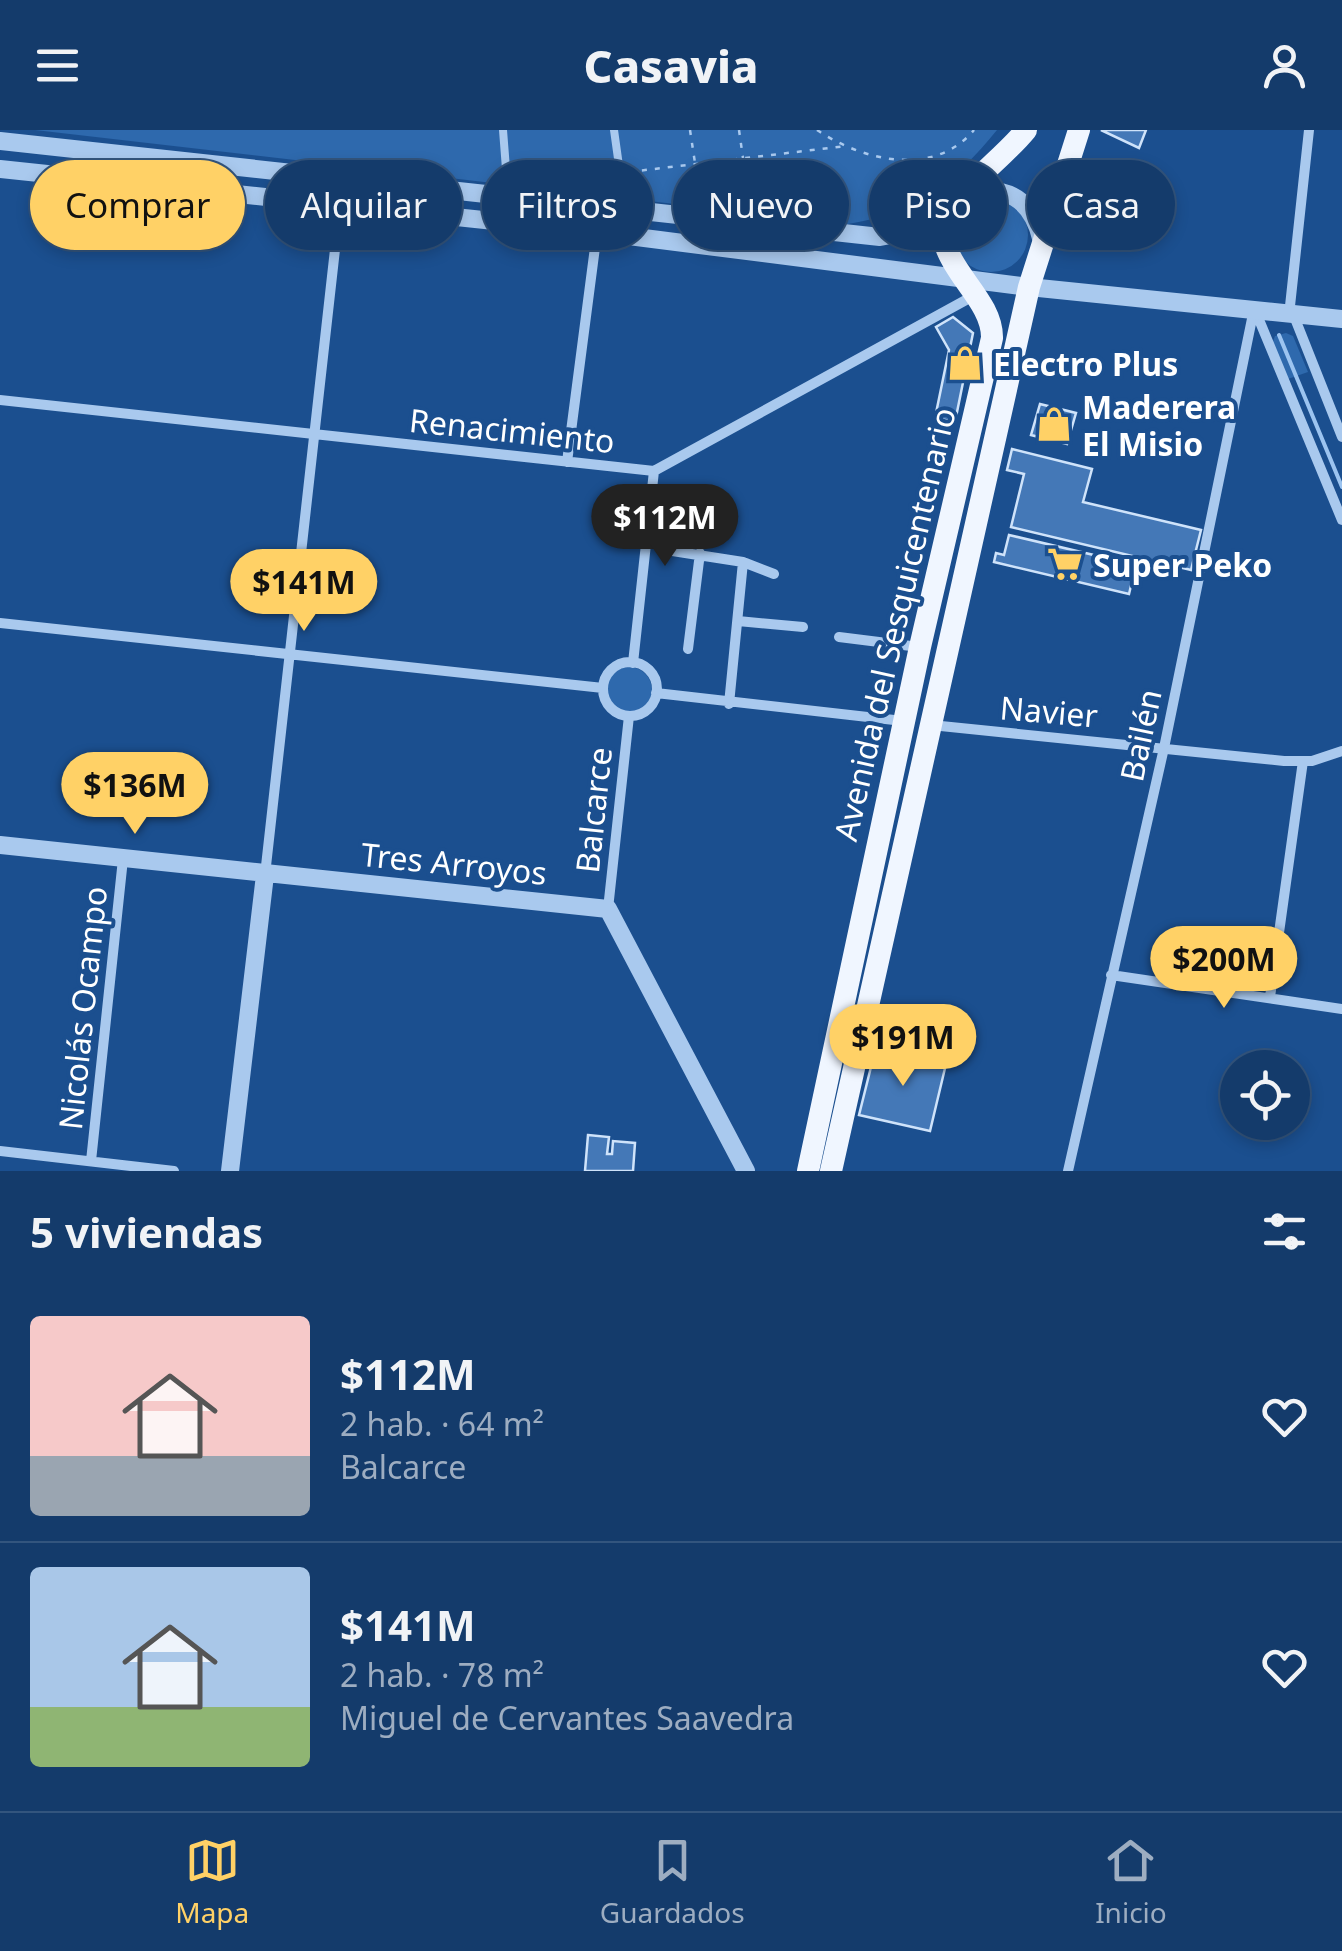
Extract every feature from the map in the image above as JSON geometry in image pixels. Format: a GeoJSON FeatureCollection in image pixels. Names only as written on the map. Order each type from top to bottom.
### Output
{"type":"FeatureCollection","features":[{"type":"Feature","properties":{"kind":"main road"},"geometry":{"type":"LineString","coordinates":[[997,160],[1026,130]]}},
{"type":"Feature","properties":{"kind":"main road","name":"Avenida del Sesquicentenario"},"geometry":{"type":"LineString","coordinates":[[1068,160],[1079,130]]}},
{"type":"Feature","properties":{"kind":"main road","name":"Avenida del Sesquicentenario"},"geometry":{"type":"LineString","coordinates":[[808,1171],[920,647],[992,338],[991,320],[949,250]]}},
{"type":"Feature","properties":{"kind":"main road","name":"Avenida del Sesquicentenario"},"geometry":{"type":"LineString","coordinates":[[831,1171],[1038,250]]}},
{"type":"Feature","properties":{"kind":"street"},"geometry":{"type":"LineString","coordinates":[[1308,130],[1292,312],[1342,437]]}},
{"type":"Feature","properties":{"kind":"street"},"geometry":{"type":"LineString","coordinates":[[0,160],[1,141],[265,170]]}},
{"type":"Feature","properties":{"kind":"street"},"geometry":{"type":"LineString","coordinates":[[0,169],[265,197]]}},
{"type":"Feature","properties":{"kind":"street"},"geometry":{"type":"LineString","coordinates":[[653,211],[869,237]]}},
{"type":"Feature","properties":{"kind":"street"},"geometry":{"type":"LineString","coordinates":[[653,240],[971,287],[1029,287],[1342,319]]}},
{"type":"Feature","properties":{"kind":"street"},"geometry":{"type":"LineString","coordinates":[[230,1171],[334,250]]}},
{"type":"Feature","properties":{"kind":"street"},"geometry":{"type":"LineString","coordinates":[[567,462],[595,250]]}},
{"type":"Feature","properties":{"kind":"street","name":"Renacimiento"},"geometry":{"type":"LineString","coordinates":[[0,400],[654,471],[971,287]]}},
{"type":"Feature","properties":{"kind":"street"},"geometry":{"type":"LineString","coordinates":[[1254,309],[1342,520]]}},
{"type":"Feature","properties":{"kind":"street","name":"Bailén"},"geometry":{"type":"LineString","coordinates":[[1068,1171],[1164,748],[1254,309]]}},
{"type":"Feature","properties":{"kind":"street"},"geometry":{"type":"LineString","coordinates":[[633,663],[654,471]]}},
{"type":"Feature","properties":{"kind":"street"},"geometry":{"type":"LineString","coordinates":[[666,550],[743,562],[774,574]]}},
{"type":"Feature","properties":{"kind":"street"},"geometry":{"type":"LineString","coordinates":[[688,650],[700,553]]}},
{"type":"Feature","properties":{"kind":"street"},"geometry":{"type":"LineString","coordinates":[[729,704],[743,562]]}},
{"type":"Feature","properties":{"kind":"street"},"geometry":{"type":"LineString","coordinates":[[738,621],[802,627]]}},
{"type":"Feature","properties":{"kind":"street"},"geometry":{"type":"LineString","coordinates":[[0,623],[603,688],[612,669],[633,663],[654,676],[656,693],[904,721]]}},
{"type":"Feature","properties":{"kind":"street"},"geometry":{"type":"LineString","coordinates":[[838,636],[920,647]]}},
{"type":"Feature","properties":{"kind":"street","name":"Balcarce"},"geometry":{"type":"LineString","coordinates":[[603,688],[607,704],[629,716]]}},
{"type":"Feature","properties":{"kind":"street","name":"Balcarce"},"geometry":{"type":"LineString","coordinates":[[629,716],[650,707],[656,693]]}},
{"type":"Feature","properties":{"kind":"street","name":"Balcarce"},"geometry":{"type":"LineString","coordinates":[[608,909],[629,716]]}},
{"type":"Feature","properties":{"kind":"street","name":"Navier"},"geometry":{"type":"LineString","coordinates":[[930,725],[1303,761],[1342,752]]}},
{"type":"Feature","properties":{"kind":"street"},"geometry":{"type":"LineString","coordinates":[[1270,997],[1303,761]]}},
{"type":"Feature","properties":{"kind":"street","name":"Tres Arroyos"},"geometry":{"type":"LineString","coordinates":[[0,845],[608,909]]}},
{"type":"Feature","properties":{"kind":"street","name":"Nicolás Ocampo"},"geometry":{"type":"LineString","coordinates":[[91,1162],[124,860]]}},
{"type":"Feature","properties":{"kind":"street"},"geometry":{"type":"LineString","coordinates":[[608,909],[746,1171]]}},
{"type":"Feature","properties":{"kind":"street"},"geometry":{"type":"LineString","coordinates":[[1111,975],[1342,1009]]}},
{"type":"Feature","properties":{"kind":"street"},"geometry":{"type":"LineString","coordinates":[[0,1151],[174,1171]]}},
{"type":"Feature","properties":{"kind":"lane"},"geometry":{"type":"LineString","coordinates":[[503,130],[508,160]]}},
{"type":"Feature","properties":{"kind":"lane"},"geometry":{"type":"LineString","coordinates":[[614,130],[618,160]]}},
{"type":"Feature","properties":{"kind":"path"},"geometry":{"type":"LineString","coordinates":[[690,130],[695,160]]}},
{"type":"Feature","properties":{"kind":"path"},"geometry":{"type":"LineString","coordinates":[[739,130],[743,158]]}},
{"type":"Feature","properties":{"kind":"path"},"geometry":{"type":"LineString","coordinates":[[816,130],[846,146],[894,159],[929,159],[964,143],[974,130]]}},
{"type":"Feature","properties":{"kind":"path"},"geometry":{"type":"LineString","coordinates":[[727,160],[846,146]]}},
{"type":"Feature","properties":{"kind":"shaded area"},"geometry":{"type":"Polygon","coordinates":[[[35,130],[997,130],[970,160],[869,160],[869,219],[849,224],[849,160],[673,160],[673,204],[653,201],[653,160],[482,160],[482,182],[462,179],[462,160],[294,160],[35,130]]]}},
{"type":"Feature","properties":{"kind":"shaded area"},"geometry":{"type":"Polygon","coordinates":[[[1007,202],[1025,221],[1025,249],[1005,269],[977,269],[958,250],[1007,250],[1007,202]]]}},
{"type":"Feature","properties":{"kind":"shaded area"},"geometry":{"type":"Polygon","coordinates":[[[1275,336],[1293,336],[1308,372],[1285,380],[1272,344],[1275,336]]]}},
{"type":"Feature","properties":{"kind":"shaded area"},"geometry":{"type":"Polygon","coordinates":[[[629,667],[645,674],[652,690],[645,706],[629,713],[613,706],[606,690],[613,674],[629,667]]]}},
{"type":"Feature","properties":{"kind":"building"},"geometry":{"type":"Polygon","coordinates":[[[1101,130],[1146,130],[1139,148],[1101,130]]]}},
{"type":"Feature","properties":{"kind":"building"},"geometry":{"type":"Polygon","coordinates":[[[953,317],[973,333],[955,422],[935,418],[949,350],[936,327],[953,317]]]}},
{"type":"Feature","properties":{"kind":"building","name":"Maderera El Misio"},"geometry":{"type":"Polygon","coordinates":[[[1040,404],[1076,413],[1067,444],[1031,435],[1040,404]]]}},
{"type":"Feature","properties":{"kind":"building"},"geometry":{"type":"Polygon","coordinates":[[[1012,449],[1092,469],[1083,502],[1201,530],[1191,570],[1011,527],[1024,474],[1007,470],[1012,449]]]}},
{"type":"Feature","properties":{"kind":"building","name":"Super Peko"},"geometry":{"type":"Polygon","coordinates":[[[1009,535],[1136,565],[1129,594],[994,562],[996,553],[1004,555],[1009,535]]]}},
{"type":"Feature","properties":{"kind":"building"},"geometry":{"type":"Polygon","coordinates":[[[876,1047],[946,1064],[930,1131],[859,1115],[876,1047]]]}},
{"type":"Feature","properties":{"kind":"building"},"geometry":{"type":"Polygon","coordinates":[[[588,1135],[609,1137],[607,1154],[612,1154],[613,1141],[635,1143],[633,1171],[585,1171],[588,1135]]]}},
{"type":"Feature","properties":{"kind":"waterway"},"geometry":{"type":"LineString","coordinates":[[1279,335],[1342,487]]}},
{"type":"Feature","properties":{"kind":"place","name":"Electro Plus"},"geometry":{"type":"Point","coordinates":[965,363]}},
{"type":"Feature","properties":{"kind":"place","name":"Maderera El Misio"},"geometry":{"type":"Point","coordinates":[1054,424]}},
{"type":"Feature","properties":{"kind":"place","name":"Super Peko"},"geometry":{"type":"Point","coordinates":[1065,564]}}]}
